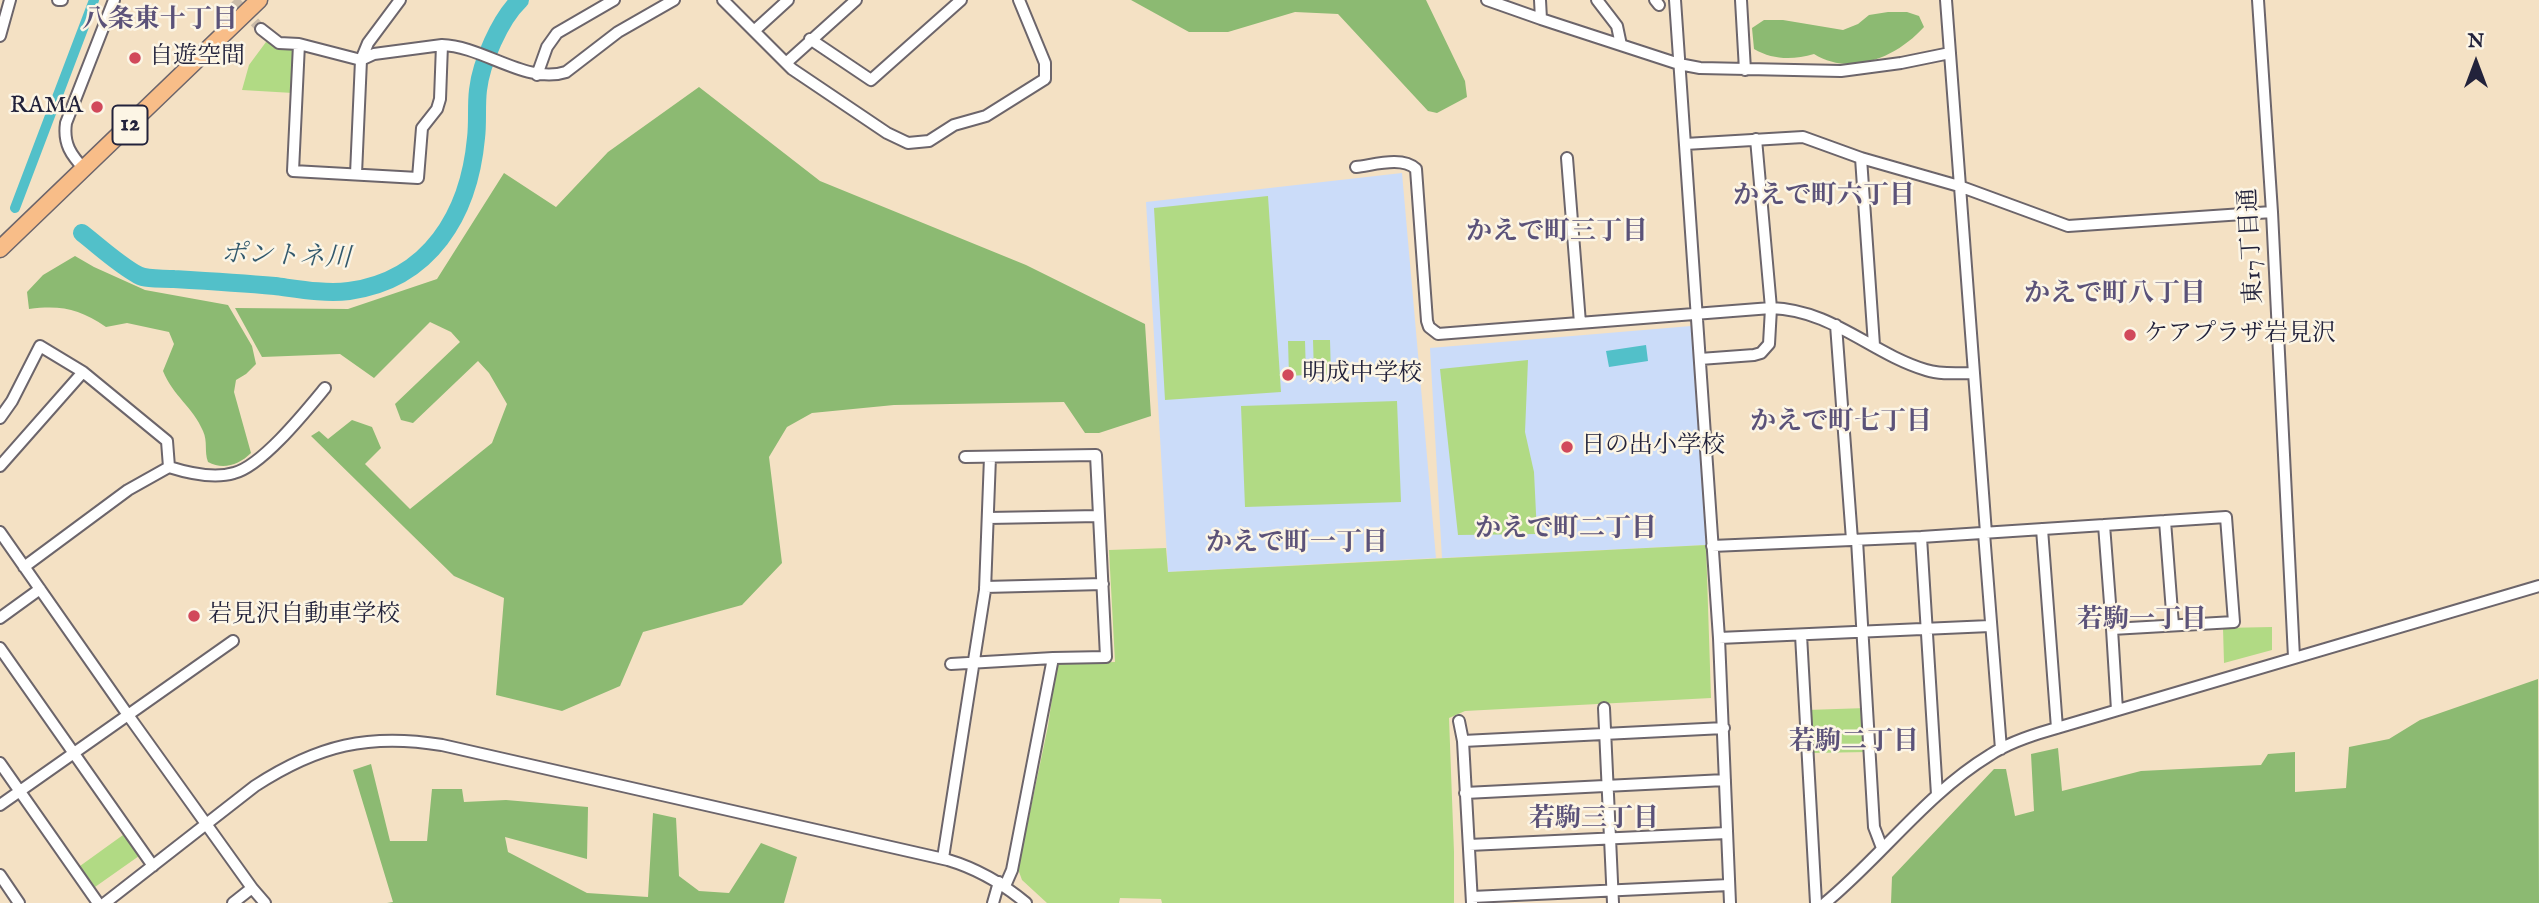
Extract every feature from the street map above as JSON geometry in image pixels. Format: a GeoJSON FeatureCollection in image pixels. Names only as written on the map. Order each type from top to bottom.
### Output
{"type":"FeatureCollection","features":[{"type":"Feature","properties":{"kind":"highway","name":"12"},"geometry":{"type":"LineString","coordinates":[[0,249],[259,0]]}},
{"type":"Feature","properties":{"kind":"street"},"geometry":{"type":"LineString","coordinates":[[0,36],[10,0]]}},
{"type":"Feature","properties":{"kind":"street"},"geometry":{"type":"LineString","coordinates":[[85,170],[68,149],[64,136],[66,123],[114,0]]}},
{"type":"Feature","properties":{"kind":"street"},"geometry":{"type":"LineString","coordinates":[[356,174],[361,60],[368,43],[400,0]]}},
{"type":"Feature","properties":{"kind":"street"},"geometry":{"type":"LineString","coordinates":[[537,75],[547,47],[557,33],[614,0]]}},
{"type":"Feature","properties":{"kind":"street"},"geometry":{"type":"LineString","coordinates":[[261,29],[279,43],[299,44],[361,60],[374,54],[442,45],[458,46],[537,75],[557,75],[566,72],[618,32],[674,0]]}},
{"type":"Feature","properties":{"kind":"street"},"geometry":{"type":"LineString","coordinates":[[723,0],[786,63],[887,133],[914,144],[929,141],[954,125],[986,116],[1045,79],[1045,63],[1019,0]]}},
{"type":"Feature","properties":{"kind":"street"},"geometry":{"type":"LineString","coordinates":[[754,31],[788,0]]}},
{"type":"Feature","properties":{"kind":"street"},"geometry":{"type":"LineString","coordinates":[[786,63],[856,0]]}},
{"type":"Feature","properties":{"kind":"street"},"geometry":{"type":"LineString","coordinates":[[810,39],[871,80],[961,0]]}},
{"type":"Feature","properties":{"kind":"street"},"geometry":{"type":"LineString","coordinates":[[1487,0],[1679,64],[1700,68],[1841,71],[1950,53]]}},
{"type":"Feature","properties":{"kind":"street"},"geometry":{"type":"LineString","coordinates":[[1540,0],[1541,19]]}},
{"type":"Feature","properties":{"kind":"street"},"geometry":{"type":"LineString","coordinates":[[1597,0],[1617,26],[1621,45]]}},
{"type":"Feature","properties":{"kind":"street"},"geometry":{"type":"LineString","coordinates":[[1675,0],[1719,638],[1730,903]]}},
{"type":"Feature","properties":{"kind":"street"},"geometry":{"type":"LineString","coordinates":[[1741,0],[1745,70]]}},
{"type":"Feature","properties":{"kind":"street"},"geometry":{"type":"LineString","coordinates":[[1945,0],[2001,749]]}},
{"type":"Feature","properties":{"kind":"street","name":"東17丁目通"},"geometry":{"type":"LineString","coordinates":[[2258,0],[2272,212],[2294,657]]}},
{"type":"Feature","properties":{"kind":"street"},"geometry":{"type":"LineString","coordinates":[[299,44],[293,171],[418,178],[422,128],[437,109],[440,99],[442,45]]}},
{"type":"Feature","properties":{"kind":"street"},"geometry":{"type":"LineString","coordinates":[[1685,144],[1803,137],[1861,158],[1959,186],[2068,226],[2272,212]]}},
{"type":"Feature","properties":{"kind":"street"},"geometry":{"type":"LineString","coordinates":[[1700,359],[1761,353],[1769,344],[1771,308],[1756,139]]}},
{"type":"Feature","properties":{"kind":"street"},"geometry":{"type":"LineString","coordinates":[[1567,158],[1580,323]]}},
{"type":"Feature","properties":{"kind":"street"},"geometry":{"type":"LineString","coordinates":[[1861,158],[1874,345]]}},
{"type":"Feature","properties":{"kind":"street"},"geometry":{"type":"LineString","coordinates":[[1356,167],[1399,162],[1410,164],[1416,169],[1427,321],[1433,332],[1451,334],[1771,308],[1802,311],[1927,371],[1974,373]]}},
{"type":"Feature","properties":{"kind":"street"},"geometry":{"type":"LineString","coordinates":[[1836,325],[1863,633],[1874,827],[1882,848]]}},
{"type":"Feature","properties":{"kind":"street"},"geometry":{"type":"LineString","coordinates":[[0,418],[12,401],[40,346],[83,372],[167,441],[169,467]]}},
{"type":"Feature","properties":{"kind":"street"},"geometry":{"type":"LineString","coordinates":[[0,466],[83,372]]}},
{"type":"Feature","properties":{"kind":"street"},"geometry":{"type":"LineString","coordinates":[[24,567],[128,490],[169,467],[208,474],[240,471],[285,435],[325,388]]}},
{"type":"Feature","properties":{"kind":"street"},"geometry":{"type":"LineString","coordinates":[[951,664],[1106,657],[1096,456],[965,457]]}},
{"type":"Feature","properties":{"kind":"street"},"geometry":{"type":"LineString","coordinates":[[943,858],[985,587],[990,457]]}},
{"type":"Feature","properties":{"kind":"street"},"geometry":{"type":"LineString","coordinates":[[988,518],[1099,516]]}},
{"type":"Feature","properties":{"kind":"street"},"geometry":{"type":"LineString","coordinates":[[1712,546],[1921,537],[2226,517],[2234,622],[2112,629]]}},
{"type":"Feature","properties":{"kind":"street"},"geometry":{"type":"LineString","coordinates":[[2165,521],[2173,625]]}},
{"type":"Feature","properties":{"kind":"street"},"geometry":{"type":"LineString","coordinates":[[2104,525],[2117,710]]}},
{"type":"Feature","properties":{"kind":"street"},"geometry":{"type":"LineString","coordinates":[[2042,529],[2057,728]]}},
{"type":"Feature","properties":{"kind":"street"},"geometry":{"type":"LineString","coordinates":[[0,532],[205,825],[265,903]]}},
{"type":"Feature","properties":{"kind":"street"},"geometry":{"type":"LineString","coordinates":[[1921,537],[1937,795]]}},
{"type":"Feature","properties":{"kind":"street"},"geometry":{"type":"LineString","coordinates":[[985,587],[1103,584]]}},
{"type":"Feature","properties":{"kind":"street"},"geometry":{"type":"LineString","coordinates":[[1825,903],[1937,795],[1974,765],[2001,749],[2057,728],[2539,586]]}},
{"type":"Feature","properties":{"kind":"street"},"geometry":{"type":"LineString","coordinates":[[0,618],[40,589]]}},
{"type":"Feature","properties":{"kind":"street"},"geometry":{"type":"LineString","coordinates":[[1719,638],[1990,626]]}},
{"type":"Feature","properties":{"kind":"street"},"geometry":{"type":"LineString","coordinates":[[1801,635],[1816,903]]}},
{"type":"Feature","properties":{"kind":"street"},"geometry":{"type":"LineString","coordinates":[[0,805],[233,641]]}},
{"type":"Feature","properties":{"kind":"street"},"geometry":{"type":"LineString","coordinates":[[0,648],[153,866]]}},
{"type":"Feature","properties":{"kind":"street"},"geometry":{"type":"LineString","coordinates":[[993,903],[1012,870],[1053,659]]}},
{"type":"Feature","properties":{"kind":"street"},"geometry":{"type":"LineString","coordinates":[[1604,708],[1613,897]]}},
{"type":"Feature","properties":{"kind":"street"},"geometry":{"type":"LineString","coordinates":[[1459,721],[1472,900],[1613,897],[1729,885]]}},
{"type":"Feature","properties":{"kind":"street"},"geometry":{"type":"LineString","coordinates":[[1462,741],[1724,728]]}},
{"type":"Feature","properties":{"kind":"street"},"geometry":{"type":"LineString","coordinates":[[105,903],[255,786],[288,766],[314,754],[363,742],[405,740],[458,748],[943,858],[979,870],[1026,903]]}},
{"type":"Feature","properties":{"kind":"street"},"geometry":{"type":"LineString","coordinates":[[0,763],[98,903]]}},
{"type":"Feature","properties":{"kind":"street"},"geometry":{"type":"LineString","coordinates":[[1465,793],[1726,780]]}},
{"type":"Feature","properties":{"kind":"street"},"geometry":{"type":"LineString","coordinates":[[1469,845],[1727,832]]}},
{"type":"Feature","properties":{"kind":"street"},"geometry":{"type":"LineString","coordinates":[[0,875],[19,903]]}},
{"type":"Feature","properties":{"kind":"street"},"geometry":{"type":"LineString","coordinates":[[233,903],[252,888]]}},
{"type":"Feature","properties":{"kind":"shaded area","name":"明成中学校"},"geometry":{"type":"Polygon","coordinates":[[[1402,173],[1436,558],[1168,572],[1146,202],[1402,173]]]}},
{"type":"Feature","properties":{"kind":"shaded area","name":"日の出小学校"},"geometry":{"type":"Polygon","coordinates":[[[1691,326],[1706,545],[1442,558],[1430,348],[1691,326]]]}},
{"type":"Feature","properties":{"kind":"green space"},"geometry":{"type":"Polygon","coordinates":[[[1131,0],[1426,0],[1465,81],[1467,97],[1437,113],[1428,111],[1338,14],[1295,12],[1228,32],[1189,32],[1131,0]]]}},
{"type":"Feature","properties":{"kind":"green space"},"geometry":{"type":"Polygon","coordinates":[[[1907,12],[1919,16],[1924,27],[1901,47],[1873,60],[1843,64],[1814,54],[1783,58],[1754,49],[1752,28],[1764,20],[1783,20],[1843,30],[1858,24],[1869,15],[1907,12]]]}},
{"type":"Feature","properties":{"kind":"green space"},"geometry":{"type":"Polygon","coordinates":[[[266,42],[296,47],[293,93],[242,90],[249,65],[266,42]]]}},
{"type":"Feature","properties":{"kind":"green space"},"geometry":{"type":"Polygon","coordinates":[[[699,87],[820,181],[1026,265],[1145,324],[1151,416],[1099,433],[1085,433],[1064,402],[894,405],[812,413],[787,427],[769,457],[782,563],[742,605],[643,632],[620,686],[562,711],[496,695],[504,598],[454,576],[311,436],[319,431],[328,439],[352,420],[372,427],[381,448],[365,464],[410,509],[492,443],[507,404],[489,373],[478,361],[413,423],[401,420],[395,404],[460,342],[451,332],[430,322],[374,378],[340,354],[262,357],[235,308],[348,309],[437,279],[504,173],[556,207],[608,152],[699,87]]]}},
{"type":"Feature","properties":{"kind":"green space"},"geometry":{"type":"Polygon","coordinates":[[[1268,196],[1281,392],[1165,400],[1154,208],[1268,196]]]}},
{"type":"Feature","properties":{"kind":"green space"},"geometry":{"type":"Polygon","coordinates":[[[75,256],[145,290],[228,305],[252,346],[256,364],[236,380],[234,392],[251,453],[236,463],[225,466],[208,462],[203,431],[163,371],[174,344],[169,332],[127,323],[106,327],[78,312],[61,308],[29,309],[27,292],[43,275],[75,256]]]}},
{"type":"Feature","properties":{"kind":"green space"},"geometry":{"type":"Polygon","coordinates":[[[1313,340],[1330,340],[1331,375],[1314,375],[1313,340]]]}},
{"type":"Feature","properties":{"kind":"green space"},"geometry":{"type":"Polygon","coordinates":[[[1288,341],[1305,341],[1306,375],[1289,376],[1288,341]]]}},
{"type":"Feature","properties":{"kind":"green space"},"geometry":{"type":"Polygon","coordinates":[[[1528,360],[1525,432],[1534,472],[1537,534],[1458,535],[1440,369],[1528,360]]]}},
{"type":"Feature","properties":{"kind":"green space"},"geometry":{"type":"Polygon","coordinates":[[[1397,401],[1401,502],[1245,507],[1241,406],[1397,401]]]}},
{"type":"Feature","properties":{"kind":"green space"},"geometry":{"type":"Polygon","coordinates":[[[1706,545],[1711,698],[1465,711],[1449,718],[1454,903],[1162,903],[1161,899],[1120,898],[1119,903],[1047,903],[1022,880],[1018,869],[1048,726],[1057,664],[1115,662],[1109,550],[1166,548],[1168,572],[1706,545]]]}},
{"type":"Feature","properties":{"kind":"green space"},"geometry":{"type":"Polygon","coordinates":[[[2272,627],[2272,650],[2224,663],[2223,628],[2272,627]]]}},
{"type":"Feature","properties":{"kind":"green space"},"geometry":{"type":"Polygon","coordinates":[[[2538,679],[2539,903],[1891,903],[1892,877],[1994,769],[2006,769],[2015,816],[2034,811],[2031,754],[2058,748],[2062,791],[2141,771],[2261,765],[2268,754],[2295,752],[2295,792],[2346,788],[2349,747],[2389,739],[2420,720],[2538,679]]]}},
{"type":"Feature","properties":{"kind":"green space"},"geometry":{"type":"Polygon","coordinates":[[[1866,708],[1868,752],[1810,753],[1807,710],[1866,708]]]}},
{"type":"Feature","properties":{"kind":"green space"},"geometry":{"type":"Polygon","coordinates":[[[371,764],[390,841],[427,841],[432,789],[462,789],[464,802],[506,800],[588,807],[587,859],[505,837],[508,852],[587,893],[648,897],[653,813],[676,818],[679,876],[699,891],[729,893],[761,843],[797,857],[784,903],[387,903],[393,902],[353,770],[371,764]]]}},
{"type":"Feature","properties":{"kind":"green space"},"geometry":{"type":"Polygon","coordinates":[[[123,835],[139,856],[95,887],[80,866],[123,835]]]}},
{"type":"Feature","properties":{"kind":"water"},"geometry":{"type":"Polygon","coordinates":[[[1646,345],[1648,361],[1609,367],[1606,351],[1646,345]]]}},
{"type":"Feature","properties":{"kind":"waterway"},"geometry":{"type":"LineString","coordinates":[[15,208],[94,0]]}},
{"type":"Feature","properties":{"kind":"waterway","name":"ポントネ川"},"geometry":{"type":"LineString","coordinates":[[82,233],[116,261],[142,277],[340,292],[377,284],[402,273],[423,258],[440,239],[465,192],[477,132],[478,90],[483,67],[505,18],[520,0]]}},
{"type":"Feature","properties":{"kind":"tunnel"},"geometry":{"type":"LineString","coordinates":[[234,0],[261,29]]}},
{"type":"Feature","properties":{"kind":"place","name":"自遊空間"},"geometry":{"type":"Point","coordinates":[135,58]}},
{"type":"Feature","properties":{"kind":"place","name":"RAMA"},"geometry":{"type":"Point","coordinates":[97,107]}},
{"type":"Feature","properties":{"kind":"place","name":"ケアプラザ岩見沢"},"geometry":{"type":"Point","coordinates":[2130,335]}},
{"type":"Feature","properties":{"kind":"place","name":"明成中学校"},"geometry":{"type":"Point","coordinates":[1288,375]}},
{"type":"Feature","properties":{"kind":"place","name":"日の出小学校"},"geometry":{"type":"Point","coordinates":[1567,447]}},
{"type":"Feature","properties":{"kind":"place","name":"岩見沢自動車学校"},"geometry":{"type":"Point","coordinates":[194,616]}},
{"type":"Feature","properties":{"kind":"district","name":"八条東十丁目"},"geometry":{"type":"Point","coordinates":[160,22]}},
{"type":"Feature","properties":{"kind":"district","name":"かえで町六丁目"},"geometry":{"type":"Point","coordinates":[1824,198]}},
{"type":"Feature","properties":{"kind":"district","name":"かえで町三丁目"},"geometry":{"type":"Point","coordinates":[1557,234]}},
{"type":"Feature","properties":{"kind":"district","name":"かえで町八丁目"},"geometry":{"type":"Point","coordinates":[2115,296]}},
{"type":"Feature","properties":{"kind":"district","name":"かえで町七丁目"},"geometry":{"type":"Point","coordinates":[1841,424]}},
{"type":"Feature","properties":{"kind":"district","name":"かえで町二丁目"},"geometry":{"type":"Point","coordinates":[1566,531]}},
{"type":"Feature","properties":{"kind":"district","name":"かえで町一丁目"},"geometry":{"type":"Point","coordinates":[1297,545]}},
{"type":"Feature","properties":{"kind":"district","name":"若駒一丁目"},"geometry":{"type":"Point","coordinates":[2142,622]}},
{"type":"Feature","properties":{"kind":"district","name":"若駒二丁目"},"geometry":{"type":"Point","coordinates":[1854,744]}},
{"type":"Feature","properties":{"kind":"district","name":"若駒三丁目"},"geometry":{"type":"Point","coordinates":[1594,821]}}]}
